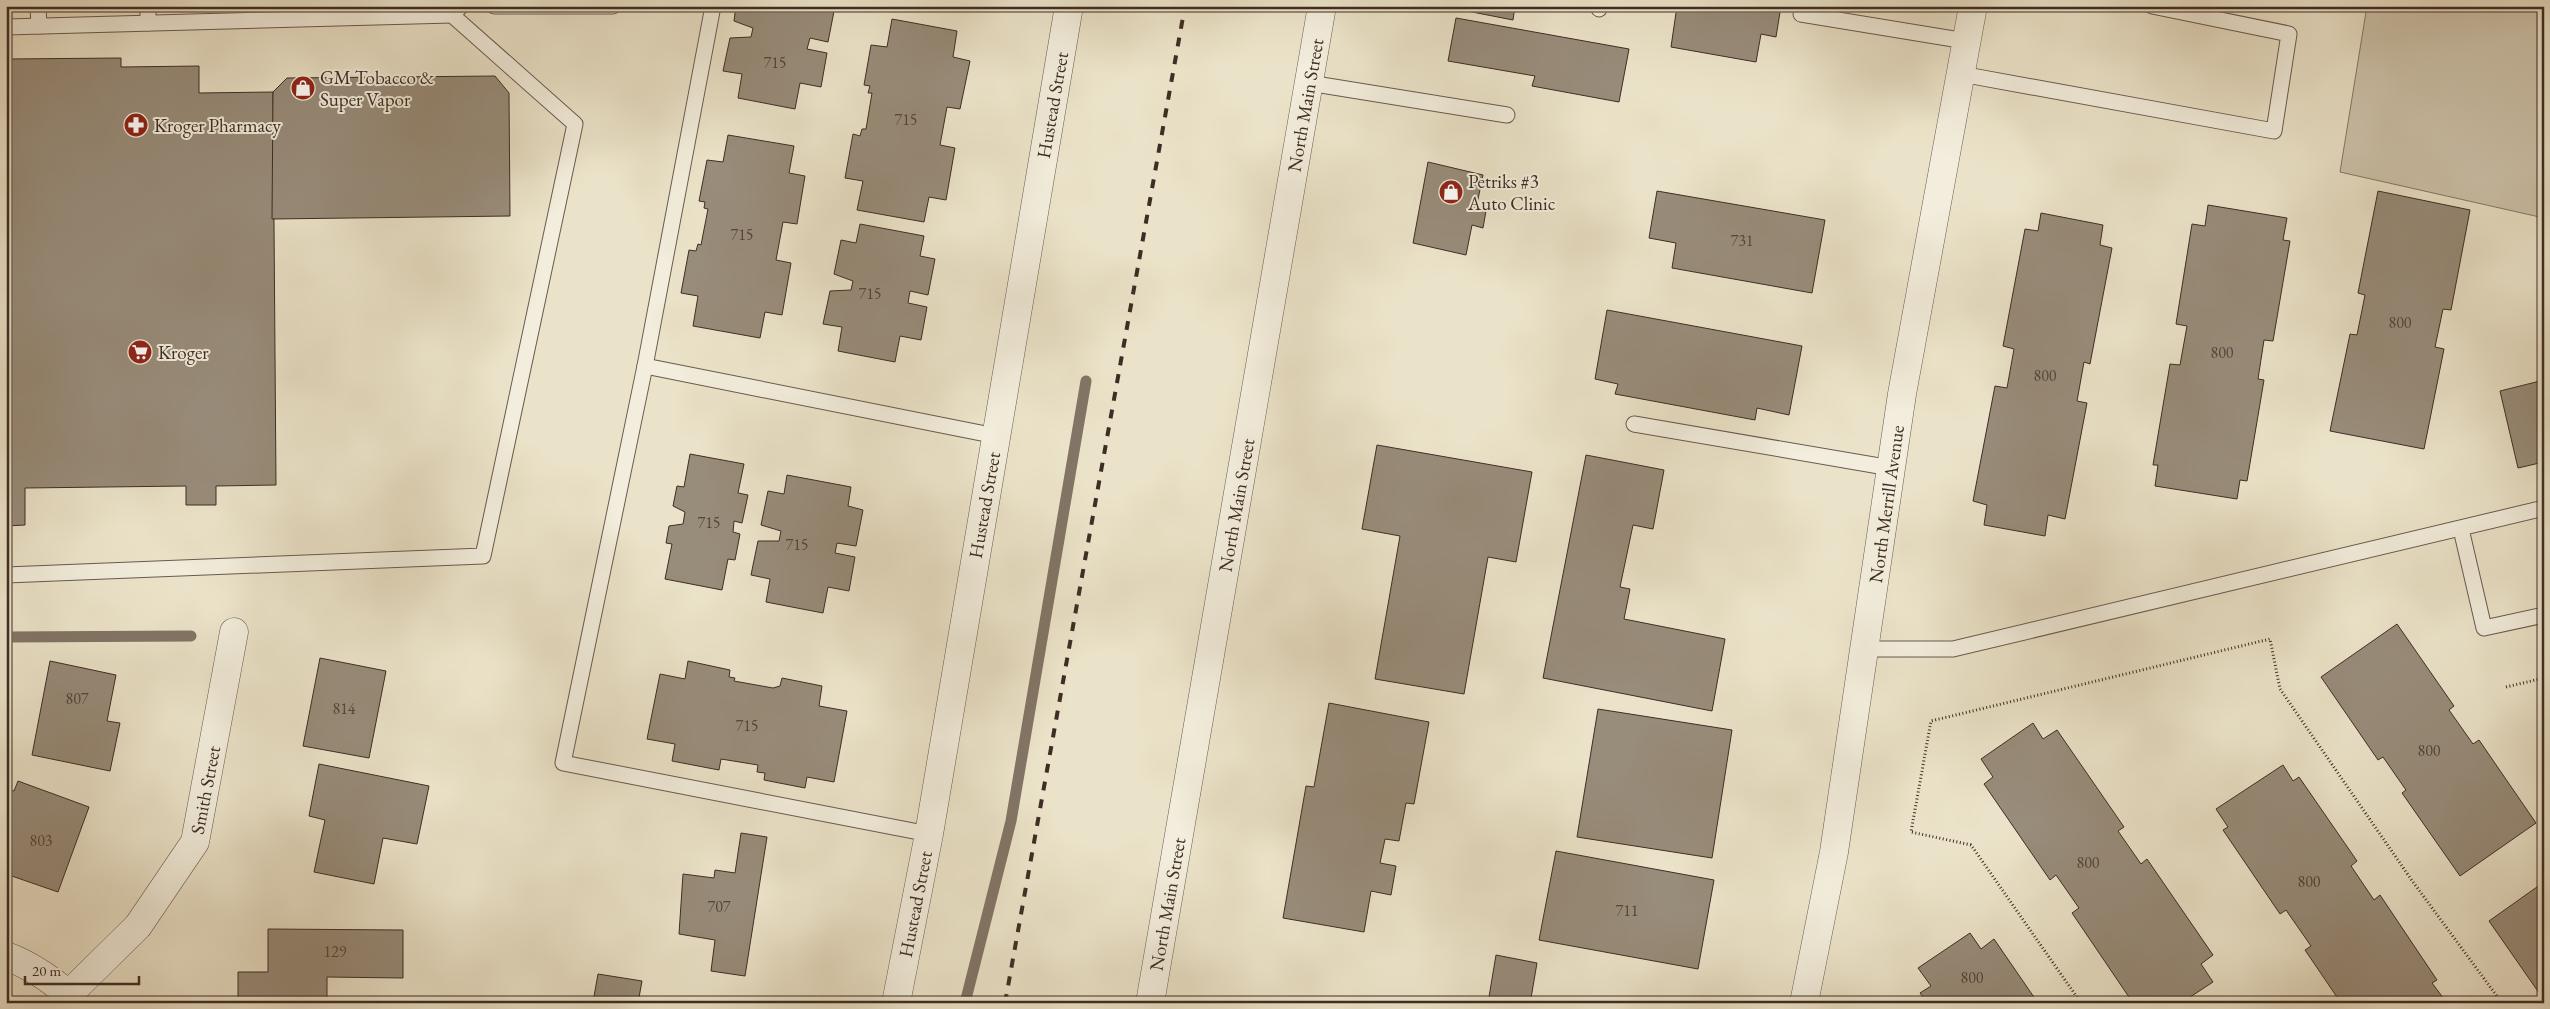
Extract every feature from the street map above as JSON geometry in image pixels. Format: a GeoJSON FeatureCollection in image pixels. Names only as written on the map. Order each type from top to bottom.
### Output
{"type":"FeatureCollection","features":[{"type":"Feature","properties":{"kind":"street","name":"Hustead Street"},"geometry":{"type":"LineString","coordinates":[[896,1003],[929,834],[1069,6]]}},
{"type":"Feature","properties":{"kind":"street","name":"North Main Street"},"geometry":{"type":"LineString","coordinates":[[1150,1003],[1322,6]]}},
{"type":"Feature","properties":{"kind":"street","name":"North Merrill Avenue"},"geometry":{"type":"LineString","coordinates":[[1804,1003],[1834,852],[1902,394],[1973,6]]}},
{"type":"Feature","properties":{"kind":"street","name":"Smith Street"},"geometry":{"type":"LineString","coordinates":[[72,998],[138,926],[195,842],[234,632]]}},
{"type":"Feature","properties":{"kind":"street"},"geometry":{"type":"LineString","coordinates":[[6,956],[19,961],[72,998]]}},
{"type":"Feature","properties":{"kind":"lane"},"geometry":{"type":"LineString","coordinates":[[38,6],[38,26]]}},
{"type":"Feature","properties":{"kind":"lane"},"geometry":{"type":"LineString","coordinates":[[148,6],[148,23]]}},
{"type":"Feature","properties":{"kind":"lane"},"geometry":{"type":"LineString","coordinates":[[494,6],[613,6]]}},
{"type":"Feature","properties":{"kind":"lane"},"geometry":{"type":"LineString","coordinates":[[713,6],[645,366],[563,763],[929,834]]}},
{"type":"Feature","properties":{"kind":"lane"},"geometry":{"type":"LineString","coordinates":[[1960,74],[2274,131],[2289,34],[2152,6]]}},
{"type":"Feature","properties":{"kind":"lane"},"geometry":{"type":"LineString","coordinates":[[6,27],[148,23],[260,13],[457,11],[575,124],[483,556],[6,575]]}},
{"type":"Feature","properties":{"kind":"lane"},"geometry":{"type":"LineString","coordinates":[[1801,14],[1966,41]]}},
{"type":"Feature","properties":{"kind":"lane"},"geometry":{"type":"LineString","coordinates":[[1309,83],[1507,115]]}},
{"type":"Feature","properties":{"kind":"lane"},"geometry":{"type":"LineString","coordinates":[[645,366],[996,436]]}},
{"type":"Feature","properties":{"kind":"lane"},"geometry":{"type":"LineString","coordinates":[[1634,424],[1891,468]]}},
{"type":"Feature","properties":{"kind":"lane"},"geometry":{"type":"LineString","coordinates":[[1864,649],[1953,649],[2544,508]]}},
{"type":"Feature","properties":{"kind":"lane"},"geometry":{"type":"LineString","coordinates":[[2461,529],[2484,628],[2544,615]]}},
{"type":"Feature","properties":{"kind":"path"},"geometry":{"type":"LineString","coordinates":[[2081,1003],[1971,845],[1911,832],[1930,721],[2270,639],[2280,689],[2413,882],[2502,1003]]}},
{"type":"Feature","properties":{"kind":"path"},"geometry":{"type":"LineString","coordinates":[[2506,687],[2544,678]]}},
{"type":"Feature","properties":{"kind":"shaded area"},"geometry":{"type":"Polygon","coordinates":[[[2367,6],[2544,6],[2544,218],[2340,172],[2367,6]]]}},
{"type":"Feature","properties":{"kind":"building"},"geometry":{"type":"Polygon","coordinates":[[[736,6],[835,6],[828,42],[810,38],[807,49],[827,53],[821,87],[800,83],[795,109],[738,98],[742,74],[723,71],[730,38],[751,37],[753,28],[734,21],[736,6]]]}},
{"type":"Feature","properties":{"kind":"building"},"geometry":{"type":"Polygon","coordinates":[[[1458,6],[1515,6],[1513,20],[1457,9],[1458,6]]]}},
{"type":"Feature","properties":{"kind":"building"},"geometry":{"type":"Polygon","coordinates":[[[1677,6],[1781,6],[1776,37],[1761,34],[1756,62],[1671,47],[1677,6]]]}},
{"type":"Feature","properties":{"kind":"building"},"geometry":{"type":"Polygon","coordinates":[[[1456,18],[1629,49],[1619,102],[1532,86],[1535,76],[1448,61],[1456,18]]]}},
{"type":"Feature","properties":{"kind":"building"},"geometry":{"type":"Polygon","coordinates":[[[892,19],[957,31],[953,57],[970,61],[960,109],[947,107],[940,145],[955,148],[946,200],[929,197],[924,222],[857,210],[863,181],[845,178],[853,134],[860,136],[862,129],[866,129],[872,93],[868,93],[870,86],[864,85],[871,45],[887,47],[892,19]]]}},
{"type":"Feature","properties":{"kind":"building","name":"Kroger"},"geometry":{"type":"Polygon","coordinates":[[[121,58],[121,67],[199,66],[199,93],[273,92],[276,485],[216,486],[216,505],[186,505],[186,486],[25,488],[25,525],[6,526],[6,59],[121,58]]]}},
{"type":"Feature","properties":{"kind":"building"},"geometry":{"type":"Polygon","coordinates":[[[495,76],[509,93],[510,216],[272,219],[273,92],[287,78],[495,76]]]}},
{"type":"Feature","properties":{"kind":"building"},"geometry":{"type":"Polygon","coordinates":[[[728,135],[794,146],[789,173],[805,176],[797,224],[783,222],[776,260],[791,263],[782,315],[765,312],[760,338],[693,326],[698,296],[681,293],[689,250],[696,251],[698,244],[701,245],[708,209],[704,208],[705,202],[699,201],[707,160],[723,162],[728,135]]]}},
{"type":"Feature","properties":{"kind":"building","name":"Petriks #3 Auto Clinic"},"geometry":{"type":"Polygon","coordinates":[[[1428,162],[1483,175],[1476,209],[1486,211],[1483,228],[1472,225],[1466,255],[1413,243],[1428,162]]]}},
{"type":"Feature","properties":{"kind":"building"},"geometry":{"type":"Polygon","coordinates":[[[1657,191],[1825,220],[1812,293],[1672,268],[1676,243],[1649,238],[1657,191]]]}},
{"type":"Feature","properties":{"kind":"building"},"geometry":{"type":"Polygon","coordinates":[[[2378,191],[2470,210],[2451,310],[2443,309],[2435,347],[2444,349],[2424,449],[2330,431],[2350,334],[2357,335],[2365,295],[2358,293],[2378,191]]]}},
{"type":"Feature","properties":{"kind":"building"},"geometry":{"type":"Polygon","coordinates":[[[2208,205],[2287,218],[2283,240],[2290,241],[2273,341],[2264,340],[2258,379],[2264,380],[2247,481],[2240,480],[2237,499],[2155,486],[2158,465],[2153,465],[2170,364],[2180,365],[2187,326],[2176,324],[2192,224],[2205,226],[2208,205]]]}},
{"type":"Feature","properties":{"kind":"building"},"geometry":{"type":"Polygon","coordinates":[[[2041,213],[2103,225],[2100,245],[2112,248],[2090,364],[2084,362],[2077,401],[2087,403],[2065,519],[2048,515],[2045,536],[1984,525],[1987,505],[1973,501],[1995,386],[2007,388],[2014,349],[2003,346],[2025,229],[2038,231],[2041,213]]]}},
{"type":"Feature","properties":{"kind":"building"},"geometry":{"type":"Polygon","coordinates":[[[860,224],[924,236],[920,256],[935,259],[928,295],[910,291],[908,303],[927,307],[921,340],[900,336],[895,362],[838,351],[842,327],[823,324],[830,291],[851,290],[853,281],[834,274],[841,240],[856,243],[860,224]]]}},
{"type":"Feature","properties":{"kind":"building"},"geometry":{"type":"Polygon","coordinates":[[[1607,310],[1802,346],[1789,415],[1757,408],[1755,420],[1615,394],[1618,384],[1595,379],[1607,310]]]}},
{"type":"Feature","properties":{"kind":"building"},"geometry":{"type":"Polygon","coordinates":[[[2544,380],[2544,462],[2518,468],[2500,391],[2544,380]]]}},
{"type":"Feature","properties":{"kind":"building"},"geometry":{"type":"Polygon","coordinates":[[[1377,445],[1532,472],[1516,562],[1488,557],[1464,694],[1375,679],[1400,536],[1362,529],[1377,445]]]}},
{"type":"Feature","properties":{"kind":"building"},"geometry":{"type":"Polygon","coordinates":[[[690,454],[744,464],[738,493],[748,495],[742,523],[734,521],[733,532],[740,534],[735,560],[728,559],[722,590],[665,579],[672,544],[666,543],[669,526],[683,524],[685,512],[673,506],[677,486],[684,487],[690,454]]]}},
{"type":"Feature","properties":{"kind":"building"},"geometry":{"type":"Polygon","coordinates":[[[1586,455],[1664,470],[1653,529],[1633,525],[1620,587],[1630,589],[1624,619],[1725,639],[1712,711],[1543,678],[1586,455]]]}},
{"type":"Feature","properties":{"kind":"building"},"geometry":{"type":"Polygon","coordinates":[[[787,475],[851,487],[848,506],[863,510],[856,546],[837,543],[835,553],[855,557],[849,591],[828,587],[823,613],[766,602],[770,579],[751,575],[758,541],[779,541],[781,531],[761,525],[768,491],[784,494],[787,475]]]}},
{"type":"Feature","properties":{"kind":"building"},"geometry":{"type":"Polygon","coordinates":[[[2397,624],[2454,706],[2449,710],[2473,744],[2479,740],[2536,823],[2460,876],[2402,793],[2406,790],[2383,757],[2378,760],[2321,677],[2397,624]]]}},
{"type":"Feature","properties":{"kind":"building"},"geometry":{"type":"Polygon","coordinates":[[[320,658],[386,671],[369,758],[303,746],[320,658]]]}},
{"type":"Feature","properties":{"kind":"building"},"geometry":{"type":"Polygon","coordinates":[[[50,661],[116,675],[107,721],[120,723],[110,771],[32,755],[50,661]]]}},
{"type":"Feature","properties":{"kind":"building"},"geometry":{"type":"Polygon","coordinates":[[[688,661],[730,670],[729,677],[735,678],[734,681],[773,688],[780,686],[782,678],[822,686],[819,706],[847,711],[834,782],[807,777],[805,788],[764,780],[765,773],[757,772],[758,765],[721,759],[719,770],[672,761],[675,744],[647,739],[660,674],[685,679],[688,661]]]}},
{"type":"Feature","properties":{"kind":"building"},"geometry":{"type":"Polygon","coordinates":[[[1329,703],[1429,722],[1414,804],[1406,803],[1399,841],[1385,839],[1380,863],[1396,866],[1391,895],[1371,891],[1364,932],[1283,918],[1306,786],[1314,787],[1329,703]]]}},
{"type":"Feature","properties":{"kind":"building"},"geometry":{"type":"Polygon","coordinates":[[[1598,709],[1732,730],[1712,858],[1577,837],[1598,709]]]}},
{"type":"Feature","properties":{"kind":"building"},"geometry":{"type":"Polygon","coordinates":[[[2033,723],[2043,739],[2057,730],[2124,827],[2118,831],[2141,864],[2147,859],[2213,955],[2201,964],[2213,982],[2181,1003],[2153,1003],[2152,1000],[2147,1003],[2133,1003],[2072,913],[2079,908],[2056,875],[2050,880],[1984,784],[1993,777],[1981,759],[2033,723]]]}},
{"type":"Feature","properties":{"kind":"building"},"geometry":{"type":"Polygon","coordinates":[[[319,764],[429,786],[417,844],[383,838],[374,884],[314,872],[325,820],[309,816],[319,764]]]}},
{"type":"Feature","properties":{"kind":"building"},"geometry":{"type":"Polygon","coordinates":[[[2283,765],[2293,781],[2299,777],[2357,861],[2351,866],[2374,900],[2380,895],[2437,980],[2432,983],[2444,999],[2438,1003],[2341,1003],[2305,950],[2311,946],[2286,910],[2280,914],[2223,830],[2228,827],[2216,809],[2283,765]]]}},
{"type":"Feature","properties":{"kind":"building"},"geometry":{"type":"Polygon","coordinates":[[[18,781],[89,807],[58,892],[6,874],[6,788],[14,791],[18,781]]]}},
{"type":"Feature","properties":{"kind":"building"},"geometry":{"type":"Polygon","coordinates":[[[741,833],[767,837],[745,976],[711,971],[715,940],[679,934],[683,874],[714,878],[715,870],[735,873],[741,833]]]}},
{"type":"Feature","properties":{"kind":"building"},"geometry":{"type":"Polygon","coordinates":[[[1556,851],[1714,880],[1698,969],[1539,940],[1556,851]]]}},
{"type":"Feature","properties":{"kind":"building"},"geometry":{"type":"Polygon","coordinates":[[[2544,882],[2544,1000],[2489,921],[2544,882]]]}},
{"type":"Feature","properties":{"kind":"building"},"geometry":{"type":"Polygon","coordinates":[[[268,929],[403,930],[403,978],[327,977],[327,1003],[238,1003],[238,972],[268,972],[268,929]]]}},
{"type":"Feature","properties":{"kind":"building"},"geometry":{"type":"Polygon","coordinates":[[[1970,933],[1981,949],[1994,939],[2038,1003],[1927,1003],[1920,993],[1931,986],[1918,968],[1970,933]]]}},
{"type":"Feature","properties":{"kind":"building"},"geometry":{"type":"Polygon","coordinates":[[[1496,955],[1537,963],[1531,998],[1557,1003],[1488,1003],[1496,955]]]}},
{"type":"Feature","properties":{"kind":"building"},"geometry":{"type":"Polygon","coordinates":[[[598,974],[642,981],[638,1003],[579,1003],[580,1000],[593,1002],[598,974]]]}},
{"type":"Feature","properties":{"kind":"waterway"},"geometry":{"type":"LineString","coordinates":[[965,1003],[1011,821],[1086,381]]}},
{"type":"Feature","properties":{"kind":"waterway"},"geometry":{"type":"LineString","coordinates":[[6,637],[191,636]]}},
{"type":"Feature","properties":{"kind":"railway"},"geometry":{"type":"LineString","coordinates":[[1005,1003],[1185,6]]}},
{"type":"Feature","properties":{"kind":"place","name":"GM Tobacco & Super Vapor"},"geometry":{"type":"Point","coordinates":[303,88]}},
{"type":"Feature","properties":{"kind":"place","name":"Kroger Pharmacy"},"geometry":{"type":"Point","coordinates":[136,125]}},
{"type":"Feature","properties":{"kind":"place","name":"Petriks #3 Auto Clinic"},"geometry":{"type":"Point","coordinates":[1451,192]}},
{"type":"Feature","properties":{"kind":"place","name":"Kroger"},"geometry":{"type":"Point","coordinates":[140,352]}}]}
